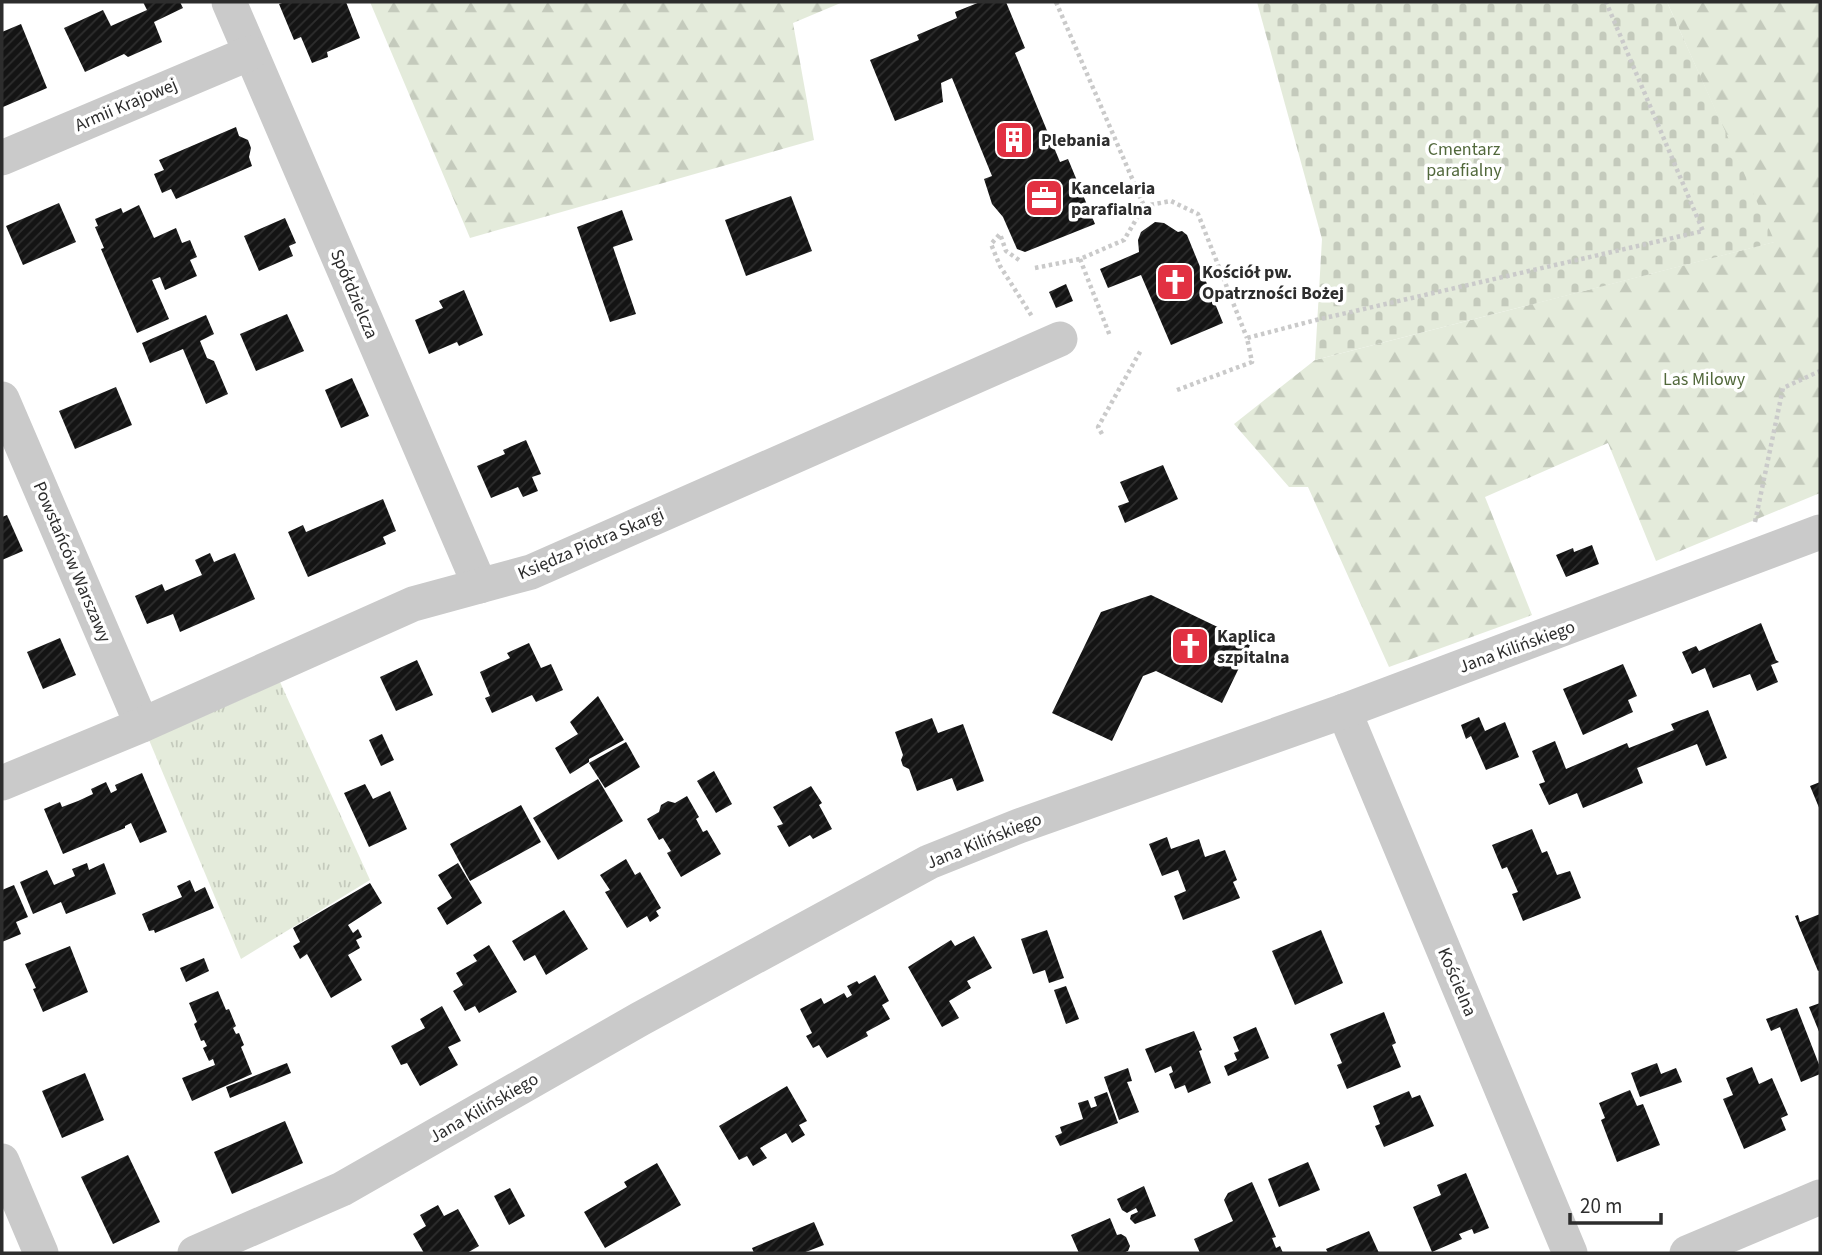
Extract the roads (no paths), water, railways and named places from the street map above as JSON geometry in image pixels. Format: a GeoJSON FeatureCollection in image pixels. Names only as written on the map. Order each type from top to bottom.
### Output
{"type":"FeatureCollection","features":[{"type":"Feature","properties":{"kind":"street","name":"Spółdzielcza"},"geometry":{"type":"LineString","coordinates":[[229,2],[480,586]]}},
{"type":"Feature","properties":{"kind":"street","name":"Armii Krajowej"},"geometry":{"type":"LineString","coordinates":[[2,158],[250,53]]}},
{"type":"Feature","properties":{"kind":"street","name":"Księdza Piotra Skargi"},"geometry":{"type":"LineString","coordinates":[[2,783],[142,726],[413,604],[531,572],[1050,333]]}},
{"type":"Feature","properties":{"kind":"street","name":"Powstańców Warszawy"},"geometry":{"type":"LineString","coordinates":[[2,399],[142,726]]}},
{"type":"Feature","properties":{"kind":"street","name":"Jana Kilińskiego"},"geometry":{"type":"LineString","coordinates":[[195,1253],[341,1189],[640,1019],[929,862],[1019,826],[1344,711],[1820,533]]}},
{"type":"Feature","properties":{"kind":"street","name":"Kościelna"},"geometry":{"type":"LineString","coordinates":[[1344,711],[1570,1253]]}},
{"type":"Feature","properties":{"kind":"street"},"geometry":{"type":"LineString","coordinates":[[2,1161],[41,1253]]}},
{"type":"Feature","properties":{"kind":"street"},"geometry":{"type":"LineString","coordinates":[[1687,1253],[1820,1198]]}},
{"type":"Feature","properties":{"kind":"place","name":"Plebania"},"geometry":{"type":"Point","coordinates":[1014,140]}},
{"type":"Feature","properties":{"kind":"place","name":"Kancelaria parafialna"},"geometry":{"type":"Point","coordinates":[1044,198]}},
{"type":"Feature","properties":{"kind":"place","name":"Kościół pw. Opatrzności Bożej"},"geometry":{"type":"Point","coordinates":[1175,282]}},
{"type":"Feature","properties":{"kind":"place","name":"Kaplica szpitalna"},"geometry":{"type":"Point","coordinates":[1190,646]}},
{"type":"Feature","properties":{"kind":"park label","name":"Cmentarz parafialny"},"geometry":{"type":"Point","coordinates":[1464,159]}},
{"type":"Feature","properties":{"kind":"park label","name":"Las Milowy"},"geometry":{"type":"Point","coordinates":[1704,379]}}]}
